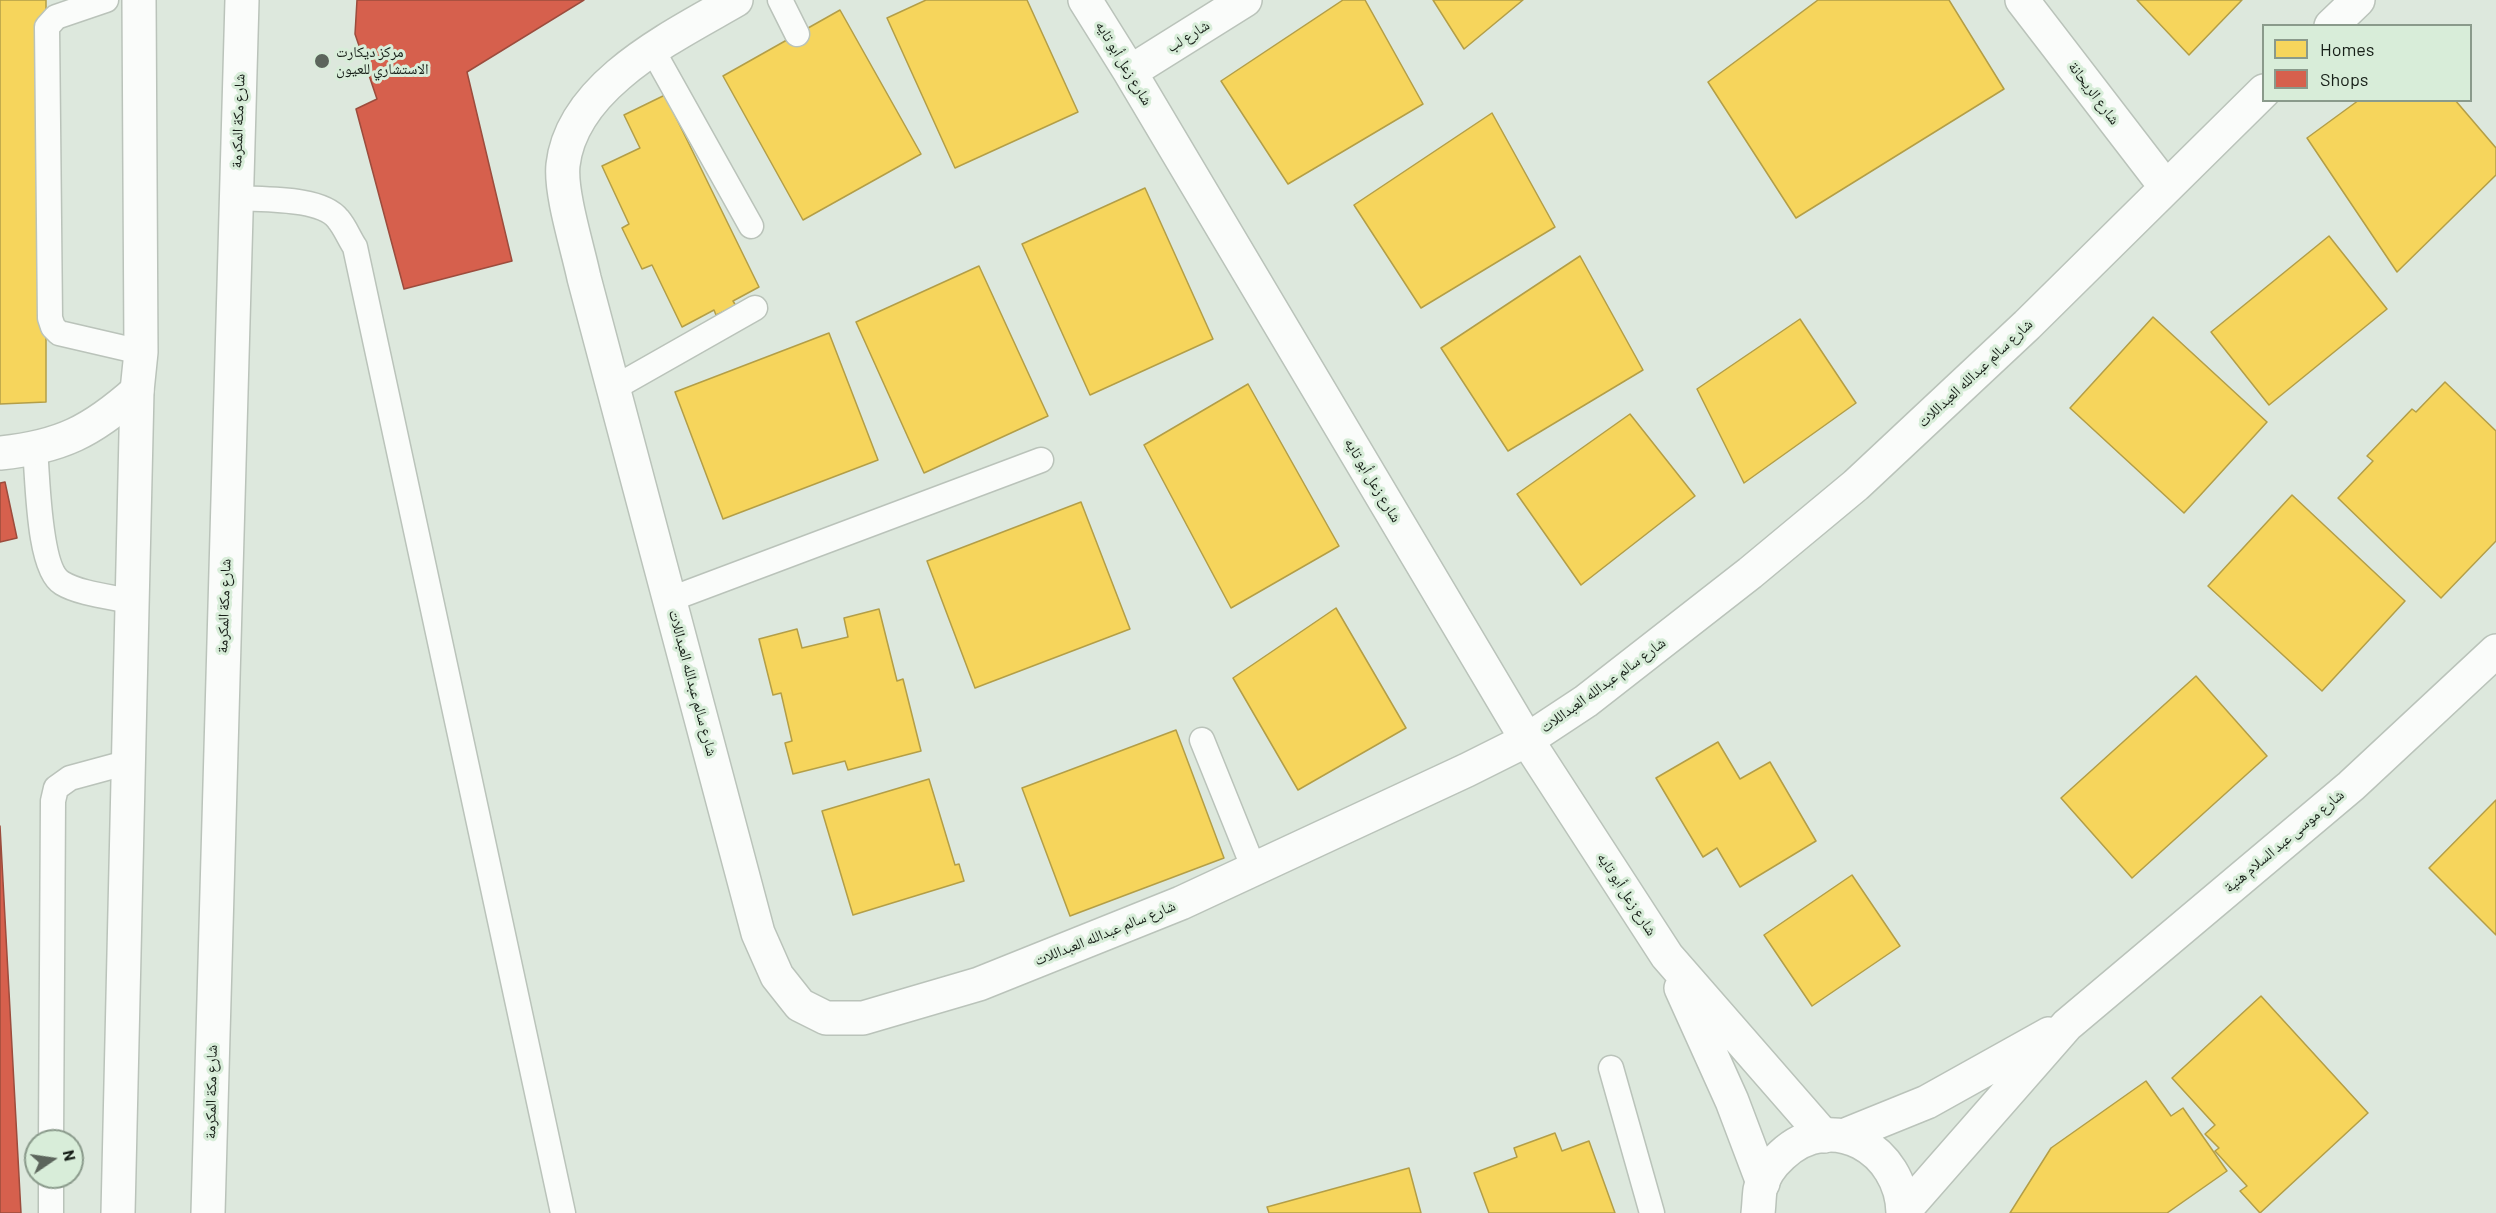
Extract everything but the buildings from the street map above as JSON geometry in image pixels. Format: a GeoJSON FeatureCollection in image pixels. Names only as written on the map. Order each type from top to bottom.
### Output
{"type":"FeatureCollection","features":[{"type":"Feature","properties":{"kind":"street"},"geometry":{"type":"LineString","coordinates":[[118,1213],[134,602],[137,391],[141,351],[139,0]]}},
{"type":"Feature","properties":{"kind":"street"},"geometry":{"type":"LineString","coordinates":[[229,0],[239,88]]}},
{"type":"Feature","properties":{"kind":"street","name":"شارع مكة المكرمة"},"geometry":{"type":"LineString","coordinates":[[208,1213],[242,0]]}},
{"type":"Feature","properties":{"kind":"street","name":"شارع سالم عبدالله العبداللات"},"geometry":{"type":"LineString","coordinates":[[736,0],[652,49],[611,81],[584,113],[571,137],[563,166],[567,202],[584,278],[758,933],[777,976],[800,1005],[826,1018],[863,1018],[979,984],[1181,903],[1527,740],[1595,694],[1750,573],[1856,485],[2027,325],[2165,186],[2262,93]]}},
{"type":"Feature","properties":{"kind":"street","name":"شارع زعل أبو تايه"},"geometry":{"type":"LineString","coordinates":[[1085,0],[1527,740],[1667,956],[1732,1101],[1760,1195]]}},
{"type":"Feature","properties":{"kind":"street","name":"شارع لب"},"geometry":{"type":"LineString","coordinates":[[1130,72],[1245,0]]}},
{"type":"Feature","properties":{"kind":"street","name":"شارع الريحانة"},"geometry":{"type":"LineString","coordinates":[[2022,0],[2165,186]]}},
{"type":"Feature","properties":{"kind":"street"},"geometry":{"type":"LineString","coordinates":[[2333,24],[2358,0]]}},
{"type":"Feature","properties":{"kind":"street"},"geometry":{"type":"LineString","coordinates":[[0,453],[35,450],[64,440],[90,427],[137,391]]}},
{"type":"Feature","properties":{"kind":"street","name":"شارع موسى عبد السلام هنية"},"geometry":{"type":"LineString","coordinates":[[1904,1212],[2067,1025],[2351,786],[2496,651]]}},
{"type":"Feature","properties":{"kind":"street","name":"شارع زعل أبو تايه"},"geometry":{"type":"LineString","coordinates":[[1667,956],[1834,1136]]}},
{"type":"Feature","properties":{"kind":"street","name":"شارع موسى عبد السلام هنية"},"geometry":{"type":"LineString","coordinates":[[1760,1195],[1773,1163],[1789,1148],[1808,1139],[1834,1136],[1927,1102],[2067,1025]]}},
{"type":"Feature","properties":{"kind":"street"},"geometry":{"type":"LineString","coordinates":[[1834,1136],[1868,1145],[1888,1162],[1900,1185],[1904,1212]]}},
{"type":"Feature","properties":{"kind":"street"},"geometry":{"type":"LineString","coordinates":[[1735,1213],[1760,1195]]}},
{"type":"Feature","properties":{"kind":"lane"},"geometry":{"type":"LineString","coordinates":[[106,0],[56,17],[47,27],[50,318],[53,327],[59,333],[141,351]]}},
{"type":"Feature","properties":{"kind":"lane"},"geometry":{"type":"LineString","coordinates":[[780,0],[797,34]]}},
{"type":"Feature","properties":{"kind":"lane"},"geometry":{"type":"LineString","coordinates":[[652,49],[751,226]]}},
{"type":"Feature","properties":{"kind":"lane"},"geometry":{"type":"LineString","coordinates":[[236,198],[293,202],[322,207],[338,218],[354,247],[563,1213]]}},
{"type":"Feature","properties":{"kind":"lane"},"geometry":{"type":"LineString","coordinates":[[614,388],[754,308]]}},
{"type":"Feature","properties":{"kind":"lane"},"geometry":{"type":"LineString","coordinates":[[35,450],[44,550],[51,572],[59,582],[70,587],[134,602]]}},
{"type":"Feature","properties":{"kind":"lane"},"geometry":{"type":"LineString","coordinates":[[671,599],[1041,460]]}},
{"type":"Feature","properties":{"kind":"lane"},"geometry":{"type":"LineString","coordinates":[[1202,740],[1254,869]]}},
{"type":"Feature","properties":{"kind":"lane"},"geometry":{"type":"LineString","coordinates":[[51,1129],[53,801],[56,788],[70,778],[129,762]]}},
{"type":"Feature","properties":{"kind":"lane"},"geometry":{"type":"LineString","coordinates":[[1611,1068],[1652,1213]]}},
{"type":"Feature","properties":{"kind":"lane"},"geometry":{"type":"LineString","coordinates":[[51,1189],[51,1213]]}},
{"type":"Feature","properties":{"kind":"place","name":"مركز ديكارت الاستشاري للعيون"},"geometry":{"type":"Point","coordinates":[322,61]}}]}
